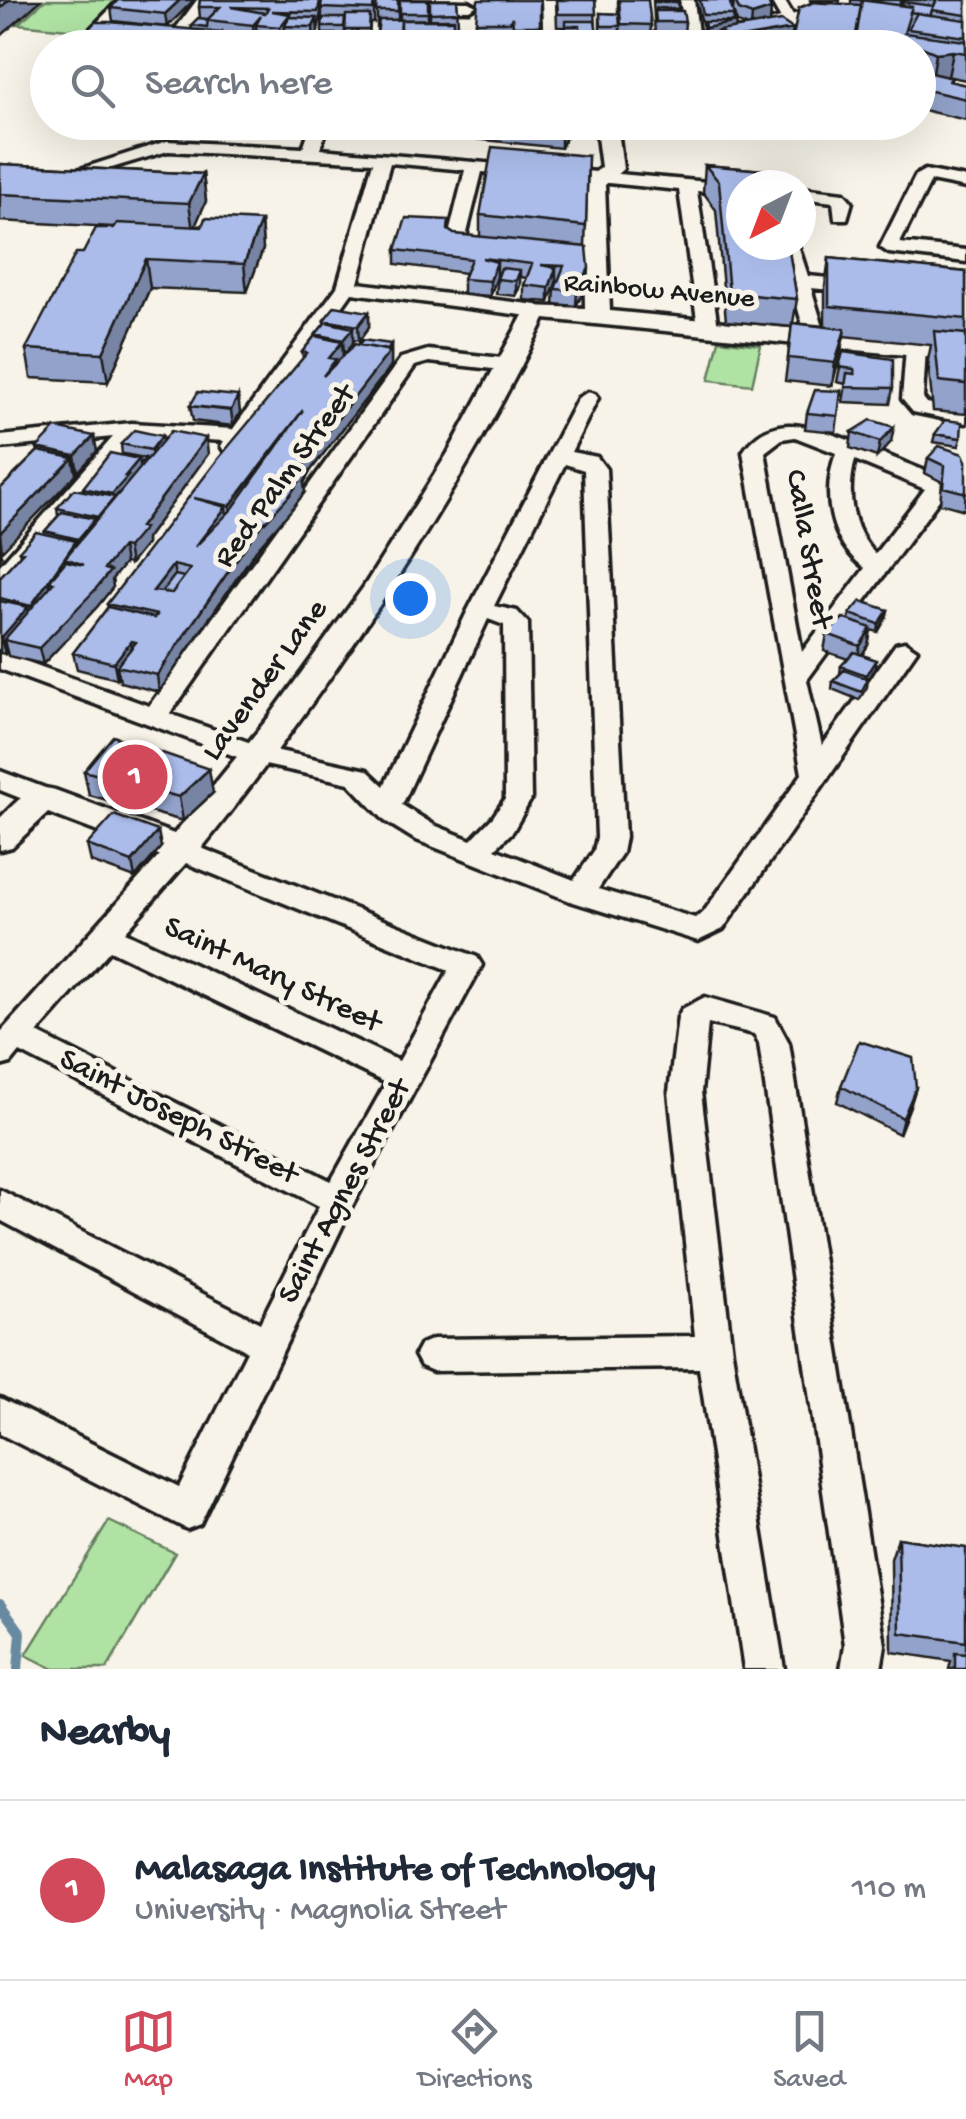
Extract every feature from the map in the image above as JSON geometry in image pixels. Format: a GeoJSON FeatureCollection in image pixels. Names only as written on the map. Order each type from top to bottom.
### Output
{"type":"FeatureCollection","features":[{"type":"Feature","properties":{"kind":"street"},"geometry":{"type":"LineString","coordinates":[[97,30],[127,0]]}},
{"type":"Feature","properties":{"kind":"street"},"geometry":{"type":"LineString","coordinates":[[551,0],[552,30]]}},
{"type":"Feature","properties":{"kind":"street"},"geometry":{"type":"LineString","coordinates":[[687,0],[692,30]]}},
{"type":"Feature","properties":{"kind":"street"},"geometry":{"type":"LineString","coordinates":[[777,0],[790,23]]}},
{"type":"Feature","properties":{"kind":"street"},"geometry":{"type":"LineString","coordinates":[[183,30],[208,3]]}},
{"type":"Feature","properties":{"kind":"street"},"geometry":{"type":"LineString","coordinates":[[334,5],[471,21],[501,30]]}},
{"type":"Feature","properties":{"kind":"street"},"geometry":{"type":"LineString","coordinates":[[763,30],[820,13],[850,9]]}},
{"type":"Feature","properties":{"kind":"street"},"geometry":{"type":"LineString","coordinates":[[100,27],[120,29]]}},
{"type":"Feature","properties":{"kind":"street"},"geometry":{"type":"LineString","coordinates":[[192,146],[195,140]]}},
{"type":"Feature","properties":{"kind":"street"},"geometry":{"type":"LineString","coordinates":[[310,153],[314,140]]}},
{"type":"Feature","properties":{"kind":"street"},"geometry":{"type":"LineString","coordinates":[[598,316],[588,259],[594,183],[612,168],[608,140]]}},
{"type":"Feature","properties":{"kind":"street"},"geometry":{"type":"LineString","coordinates":[[44,184],[166,146],[250,142],[310,153],[726,189]]}},
{"type":"Feature","properties":{"kind":"street"},"geometry":{"type":"LineString","coordinates":[[218,466],[347,288],[383,158]]}},
{"type":"Feature","properties":{"kind":"street"},"geometry":{"type":"LineString","coordinates":[[111,161],[138,178]]}},
{"type":"Feature","properties":{"kind":"street"},"geometry":{"type":"LineString","coordinates":[[475,166],[455,246],[508,251]]}},
{"type":"Feature","properties":{"kind":"street"},"geometry":{"type":"LineString","coordinates":[[966,183],[925,175],[889,247],[966,256]]}},
{"type":"Feature","properties":{"kind":"street"},"geometry":{"type":"LineString","coordinates":[[688,188],[708,327]]}},
{"type":"Feature","properties":{"kind":"street"},"geometry":{"type":"LineString","coordinates":[[816,195],[838,197],[843,202],[841,215]]}},
{"type":"Feature","properties":{"kind":"street"},"geometry":{"type":"LineString","coordinates":[[794,260],[816,337]]}},
{"type":"Feature","properties":{"kind":"street"},"geometry":{"type":"LineString","coordinates":[[800,281],[874,288]]}},
{"type":"Feature","properties":{"kind":"street","name":"Rainbow Avenue"},"geometry":{"type":"LineString","coordinates":[[347,288],[537,311],[966,353]]}},
{"type":"Feature","properties":{"kind":"street","name":"Lavender Lane"},"geometry":{"type":"LineString","coordinates":[[9,1045],[260,756],[438,496],[537,311]]}},
{"type":"Feature","properties":{"kind":"street"},"geometry":{"type":"LineString","coordinates":[[916,348],[912,399],[920,408],[966,417]]}},
{"type":"Feature","properties":{"kind":"street","name":"Red Palm Street"},"geometry":{"type":"LineString","coordinates":[[156,715],[408,362],[428,356],[511,365]]}},
{"type":"Feature","properties":{"kind":"street"},"geometry":{"type":"LineString","coordinates":[[388,806],[480,610],[588,398]]}},
{"type":"Feature","properties":{"kind":"street"},"geometry":{"type":"LineString","coordinates":[[0,442],[132,429],[240,436]]}},
{"type":"Feature","properties":{"kind":"street"},"geometry":{"type":"LineString","coordinates":[[0,579],[132,429]]}},
{"type":"Feature","properties":{"kind":"street","name":"Calla Street"},"geometry":{"type":"LineString","coordinates":[[794,679],[879,568],[936,485],[802,432],[786,430],[762,442],[754,452],[794,679],[815,775]]}},
{"type":"Feature","properties":{"kind":"street"},"geometry":{"type":"LineString","coordinates":[[848,450],[837,482],[848,533],[856,553],[879,568]]}},
{"type":"Feature","properties":{"kind":"street"},"geometry":{"type":"LineString","coordinates":[[559,456],[589,462],[596,469],[611,837],[608,853],[580,894]]}},
{"type":"Feature","properties":{"kind":"street"},"geometry":{"type":"LineString","coordinates":[[476,851],[503,824],[518,799],[517,628],[511,617],[480,610]]}},
{"type":"Feature","properties":{"kind":"street"},"geometry":{"type":"LineString","coordinates":[[0,660],[66,674],[260,756],[358,776],[408,823],[580,894],[677,926],[705,928],[905,650]]}},
{"type":"Feature","properties":{"kind":"street"},"geometry":{"type":"LineString","coordinates":[[0,780],[180,850]]}},
{"type":"Feature","properties":{"kind":"street"},"geometry":{"type":"LineString","coordinates":[[0,838],[43,798]]}},
{"type":"Feature","properties":{"kind":"street","name":"Saint Agnes Street"},"geometry":{"type":"LineString","coordinates":[[0,1415],[186,1510],[338,1200],[467,965],[180,850]]}},
{"type":"Feature","properties":{"kind":"street","name":"Saint Mary Street"},"geometry":{"type":"LineString","coordinates":[[107,936],[407,1079]]}},
{"type":"Feature","properties":{"kind":"street"},"geometry":{"type":"LineString","coordinates":[[764,1669],[714,1352],[685,1092],[693,1016],[705,1009],[764,1025],[774,1043],[864,1646],[861,1669]]}},
{"type":"Feature","properties":{"kind":"street","name":"Saint Joseph Street"},"geometry":{"type":"LineString","coordinates":[[9,1045],[338,1200]]}},
{"type":"Feature","properties":{"kind":"street"},"geometry":{"type":"LineString","coordinates":[[0,1204],[267,1344]]}},
{"type":"Feature","properties":{"kind":"street"},"geometry":{"type":"LineString","coordinates":[[433,1355],[714,1352]]}},
{"type":"Feature","properties":{"kind":"green space"},"geometry":{"type":"Polygon","coordinates":[[[45,0],[163,0],[133,30],[18,24],[45,0]]]}},
{"type":"Feature","properties":{"kind":"green space"},"geometry":{"type":"Polygon","coordinates":[[[719,340],[761,345],[752,385],[709,380],[719,340]]]}},
{"type":"Feature","properties":{"kind":"green space"},"geometry":{"type":"Polygon","coordinates":[[[109,1521],[175,1553],[107,1669],[54,1669],[26,1655],[109,1521]]]}},
{"type":"Feature","properties":{"kind":"building"},"geometry":{"type":"Polygon","coordinates":[[[118,0],[180,0],[165,14],[111,8],[118,0]]]}},
{"type":"Feature","properties":{"kind":"building"},"geometry":{"type":"Polygon","coordinates":[[[200,0],[320,0],[318,12],[272,11],[290,14],[280,27],[256,25],[261,16],[253,25],[207,20],[220,7],[199,7],[200,0]],[[231,7],[265,13],[268,8],[231,7]]]}},
{"type":"Feature","properties":{"kind":"building"},"geometry":{"type":"Polygon","coordinates":[[[322,0],[374,0],[373,10],[321,8],[322,0]]]}},
{"type":"Feature","properties":{"kind":"building"},"geometry":{"type":"Polygon","coordinates":[[[377,0],[398,0],[398,11],[376,11],[377,0]]]}},
{"type":"Feature","properties":{"kind":"building"},"geometry":{"type":"Polygon","coordinates":[[[400,0],[428,0],[428,13],[400,13],[400,0]]]}},
{"type":"Feature","properties":{"kind":"building"},"geometry":{"type":"Polygon","coordinates":[[[430,0],[457,0],[458,12],[430,13],[430,0]]]}},
{"type":"Feature","properties":{"kind":"building"},"geometry":{"type":"Polygon","coordinates":[[[478,0],[540,0],[540,26],[513,26],[512,17],[510,22],[476,22],[478,0]]]}},
{"type":"Feature","properties":{"kind":"building"},"geometry":{"type":"Polygon","coordinates":[[[557,0],[595,0],[596,14],[558,14],[557,0]]]}},
{"type":"Feature","properties":{"kind":"building"},"geometry":{"type":"Polygon","coordinates":[[[619,0],[648,0],[651,25],[621,24],[619,0]]]}},
{"type":"Feature","properties":{"kind":"building"},"geometry":{"type":"Polygon","coordinates":[[[700,0],[729,0],[734,15],[703,15],[700,0]]]}},
{"type":"Feature","properties":{"kind":"building"},"geometry":{"type":"Polygon","coordinates":[[[735,0],[767,0],[771,9],[752,15],[739,10],[735,0]]]}},
{"type":"Feature","properties":{"kind":"building"},"geometry":{"type":"Polygon","coordinates":[[[859,0],[902,0],[899,5],[859,0]]]}},
{"type":"Feature","properties":{"kind":"building"},"geometry":{"type":"Polygon","coordinates":[[[862,0],[912,7],[905,30],[857,30],[862,0]]]}},
{"type":"Feature","properties":{"kind":"building"},"geometry":{"type":"Polygon","coordinates":[[[937,0],[966,0],[966,15],[932,10],[937,0]]]}},
{"type":"Feature","properties":{"kind":"building"},"geometry":{"type":"Polygon","coordinates":[[[814,2],[861,5],[857,30],[794,30],[799,8],[814,2]]]}},
{"type":"Feature","properties":{"kind":"building"},"geometry":{"type":"Polygon","coordinates":[[[903,2],[934,6],[930,15],[910,12],[912,7],[902,5],[903,2]]]}},
{"type":"Feature","properties":{"kind":"building"},"geometry":{"type":"Polygon","coordinates":[[[655,11],[683,11],[685,22],[656,22],[655,11]]]}},
{"type":"Feature","properties":{"kind":"building"},"geometry":{"type":"Polygon","coordinates":[[[600,13],[619,14],[620,26],[601,26],[600,13]]]}},
{"type":"Feature","properties":{"kind":"building"},"geometry":{"type":"Polygon","coordinates":[[[917,13],[966,20],[966,37],[908,29],[917,13]]]}},
{"type":"Feature","properties":{"kind":"building"},"geometry":{"type":"Polygon","coordinates":[[[346,15],[370,15],[369,30],[345,30],[346,15]]]}},
{"type":"Feature","properties":{"kind":"building"},"geometry":{"type":"Polygon","coordinates":[[[289,17],[317,18],[313,27],[285,26],[289,17]]]}},
{"type":"Feature","properties":{"kind":"building"},"geometry":{"type":"Polygon","coordinates":[[[198,18],[208,19],[207,27],[191,25],[198,18]]]}},
{"type":"Feature","properties":{"kind":"building"},"geometry":{"type":"Polygon","coordinates":[[[323,18],[345,18],[344,27],[322,27],[323,18]]]}},
{"type":"Feature","properties":{"kind":"building"},"geometry":{"type":"Polygon","coordinates":[[[454,19],[401,20],[400,30],[378,30],[379,20],[454,19]]]}},
{"type":"Feature","properties":{"kind":"building"},"geometry":{"type":"Polygon","coordinates":[[[401,20],[454,20],[454,30],[401,30],[401,20]]]}},
{"type":"Feature","properties":{"kind":"building"},"geometry":{"type":"Polygon","coordinates":[[[566,21],[595,21],[596,30],[580,30],[580,26],[566,26],[566,21]]]}},
{"type":"Feature","properties":{"kind":"building"},"geometry":{"type":"Polygon","coordinates":[[[781,21],[793,29],[787,30],[725,30],[781,21]]]}},
{"type":"Feature","properties":{"kind":"building"},"geometry":{"type":"Polygon","coordinates":[[[95,22],[109,22],[199,30],[88,30],[95,22]]]}},
{"type":"Feature","properties":{"kind":"building"},"geometry":{"type":"Polygon","coordinates":[[[704,22],[736,22],[705,28],[704,22]]]}},
{"type":"Feature","properties":{"kind":"building"},"geometry":{"type":"Polygon","coordinates":[[[936,37],[966,41],[966,53],[936,53],[936,37]]]}},
{"type":"Feature","properties":{"kind":"building"},"geometry":{"type":"Polygon","coordinates":[[[936,74],[966,85],[966,99],[936,92],[936,74]]]}},
{"type":"Feature","properties":{"kind":"building"},"geometry":{"type":"Polygon","coordinates":[[[492,147],[588,156],[586,226],[480,215],[492,147]]]}},
{"type":"Feature","properties":{"kind":"building"},"geometry":{"type":"Polygon","coordinates":[[[0,164],[203,174],[189,203],[0,194],[0,164]]]}},
{"type":"Feature","properties":{"kind":"building"},"geometry":{"type":"Polygon","coordinates":[[[705,165],[763,170],[726,170],[726,260],[719,182],[705,165]]]}},
{"type":"Feature","properties":{"kind":"building"},"geometry":{"type":"Polygon","coordinates":[[[205,218],[261,221],[244,264],[146,259],[103,353],[26,349],[76,253],[83,253],[96,228],[114,228],[117,223],[202,227],[205,218]]]}},
{"type":"Feature","properties":{"kind":"building"},"geometry":{"type":"Polygon","coordinates":[[[406,218],[449,220],[448,230],[454,234],[587,247],[589,268],[577,291],[555,289],[564,266],[541,265],[556,268],[549,288],[524,285],[532,264],[482,258],[497,262],[490,281],[463,279],[471,259],[396,250],[406,218]]]}},
{"type":"Feature","properties":{"kind":"building"},"geometry":{"type":"Polygon","coordinates":[[[829,258],[966,272],[966,319],[829,306],[829,258]]]}},
{"type":"Feature","properties":{"kind":"building"},"geometry":{"type":"Polygon","coordinates":[[[726,260],[790,260],[797,299],[729,293],[726,260]]]}},
{"type":"Feature","properties":{"kind":"building"},"geometry":{"type":"Polygon","coordinates":[[[501,268],[520,270],[516,281],[497,279],[501,268]]]}},
{"type":"Feature","properties":{"kind":"building"},"geometry":{"type":"Polygon","coordinates":[[[335,306],[369,312],[358,326],[324,320],[335,306]]]}},
{"type":"Feature","properties":{"kind":"building"},"geometry":{"type":"Polygon","coordinates":[[[326,322],[353,328],[343,340],[316,334],[326,322]]]}},
{"type":"Feature","properties":{"kind":"building"},"geometry":{"type":"Polygon","coordinates":[[[792,323],[845,329],[835,363],[788,358],[792,323]]]}},
{"type":"Feature","properties":{"kind":"building"},"geometry":{"type":"Polygon","coordinates":[[[934,331],[966,334],[966,384],[939,381],[934,331]]]}},
{"type":"Feature","properties":{"kind":"building"},"geometry":{"type":"Polygon","coordinates":[[[315,336],[342,342],[329,358],[336,359],[323,376],[355,344],[390,351],[310,455],[298,475],[303,476],[290,495],[254,534],[157,675],[117,666],[136,642],[131,641],[114,663],[73,653],[108,607],[154,618],[157,615],[107,604],[218,459],[307,353],[302,352],[315,336]],[[303,410],[230,506],[194,498],[226,507],[195,547],[233,508],[303,410]],[[173,565],[153,591],[172,593],[190,569],[173,565]]]}},
{"type":"Feature","properties":{"kind":"building"},"geometry":{"type":"Polygon","coordinates":[[[362,340],[391,344],[388,350],[359,345],[362,340]]]}},
{"type":"Feature","properties":{"kind":"building"},"geometry":{"type":"Polygon","coordinates":[[[843,352],[893,359],[893,388],[845,387],[847,373],[855,374],[854,369],[839,367],[843,352]]]}},
{"type":"Feature","properties":{"kind":"building"},"geometry":{"type":"Polygon","coordinates":[[[815,390],[841,391],[838,416],[807,413],[815,390]]]}},
{"type":"Feature","properties":{"kind":"building"},"geometry":{"type":"Polygon","coordinates":[[[198,392],[238,396],[231,410],[190,406],[198,392]]]}},
{"type":"Feature","properties":{"kind":"building"},"geometry":{"type":"Polygon","coordinates":[[[871,420],[894,427],[880,442],[852,432],[871,420]]]}},
{"type":"Feature","properties":{"kind":"building"},"geometry":{"type":"Polygon","coordinates":[[[945,420],[962,422],[961,438],[935,434],[945,420]]]}},
{"type":"Feature","properties":{"kind":"building"},"geometry":{"type":"Polygon","coordinates":[[[56,428],[94,436],[75,456],[37,448],[56,428]]]}},
{"type":"Feature","properties":{"kind":"building"},"geometry":{"type":"Polygon","coordinates":[[[134,430],[162,436],[151,450],[121,444],[134,430]]]}},
{"type":"Feature","properties":{"kind":"building"},"geometry":{"type":"Polygon","coordinates":[[[171,431],[206,438],[140,527],[144,528],[104,569],[110,571],[39,648],[4,640],[54,582],[49,581],[66,561],[84,565],[65,558],[171,431]]]}},
{"type":"Feature","properties":{"kind":"building"},"geometry":{"type":"Polygon","coordinates":[[[939,446],[963,454],[966,493],[943,487],[945,466],[928,458],[939,446]]]}},
{"type":"Feature","properties":{"kind":"building"},"geometry":{"type":"Polygon","coordinates":[[[38,451],[73,458],[0,533],[0,489],[38,451]]]}},
{"type":"Feature","properties":{"kind":"building"},"geometry":{"type":"Polygon","coordinates":[[[110,453],[139,459],[112,494],[83,488],[110,453]]]}},
{"type":"Feature","properties":{"kind":"building"},"geometry":{"type":"Polygon","coordinates":[[[74,489],[115,497],[98,517],[57,508],[74,489]]]}},
{"type":"Feature","properties":{"kind":"building"},"geometry":{"type":"Polygon","coordinates":[[[62,512],[95,519],[78,539],[45,531],[62,512]]]}},
{"type":"Feature","properties":{"kind":"building"},"geometry":{"type":"Polygon","coordinates":[[[36,532],[76,541],[31,606],[0,598],[0,577],[36,532]]]}},
{"type":"Feature","properties":{"kind":"building"},"geometry":{"type":"Polygon","coordinates":[[[175,575],[184,577],[172,593],[162,592],[175,575]]]}},
{"type":"Feature","properties":{"kind":"building"},"geometry":{"type":"Polygon","coordinates":[[[0,601],[28,607],[1,638],[0,638],[0,601]]]}},
{"type":"Feature","properties":{"kind":"building"},"geometry":{"type":"Polygon","coordinates":[[[861,601],[888,610],[879,624],[850,614],[861,601]]]}},
{"type":"Feature","properties":{"kind":"building"},"geometry":{"type":"Polygon","coordinates":[[[843,618],[871,628],[860,646],[827,634],[843,618]]]}},
{"type":"Feature","properties":{"kind":"building"},"geometry":{"type":"Polygon","coordinates":[[[854,652],[876,660],[866,675],[841,666],[854,652]]]}},
{"type":"Feature","properties":{"kind":"building"},"geometry":{"type":"Polygon","coordinates":[[[844,670],[868,679],[861,692],[833,681],[844,670]]]}},
{"type":"Feature","properties":{"kind":"building"},"geometry":{"type":"Polygon","coordinates":[[[113,736],[209,769],[179,797],[84,771],[113,736]]]}},
{"type":"Feature","properties":{"kind":"building"},"geometry":{"type":"Polygon","coordinates":[[[114,815],[158,831],[132,862],[87,845],[114,815]]]}},
{"type":"Feature","properties":{"kind":"building"},"geometry":{"type":"Polygon","coordinates":[[[859,1041],[913,1058],[916,1087],[903,1118],[841,1086],[859,1041]]]}},
{"type":"Feature","properties":{"kind":"building"},"geometry":{"type":"Polygon","coordinates":[[[898,1538],[966,1548],[966,1642],[900,1633],[898,1538]]]}},
{"type":"Feature","properties":{"kind":"building"},"geometry":{"type":"Polygon","coordinates":[[[955,1653],[966,1654],[966,1669],[955,1669],[955,1653]]]}},
{"type":"Feature","properties":{"kind":"waterway"},"geometry":{"type":"LineString","coordinates":[[0,1604],[21,1633],[18,1669]]}},
{"type":"Feature","properties":{"kind":"place","name":"Malasaga Institute of Technology"},"geometry":{"type":"Point","coordinates":[135,777]}}]}
